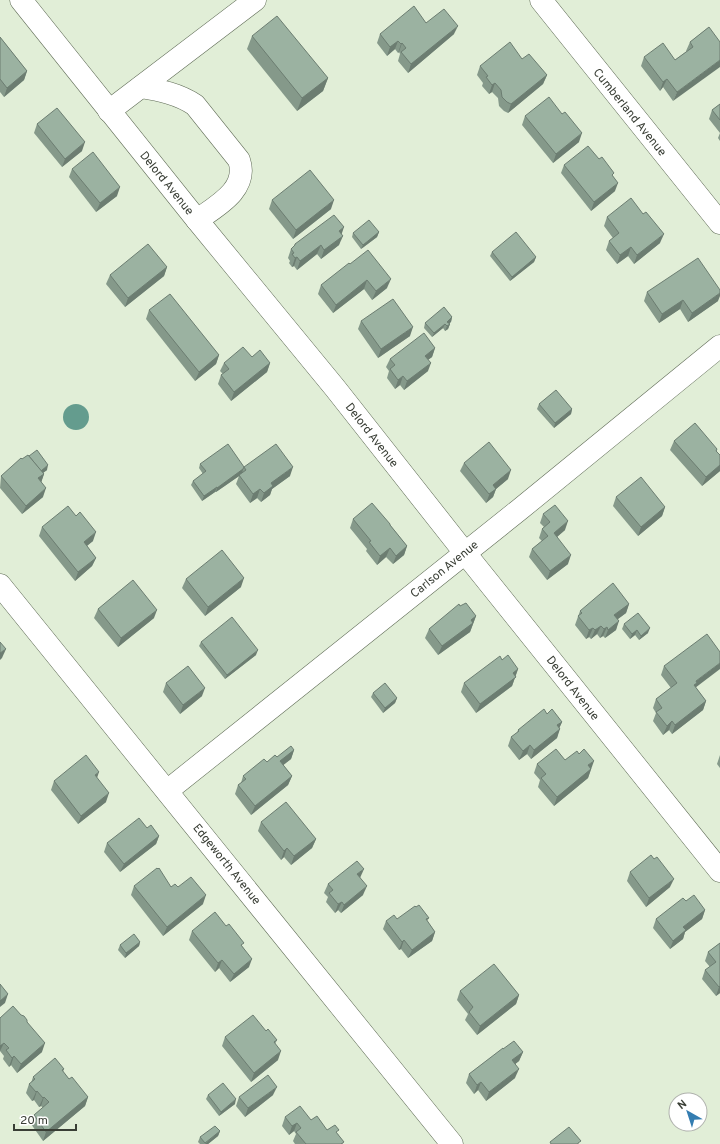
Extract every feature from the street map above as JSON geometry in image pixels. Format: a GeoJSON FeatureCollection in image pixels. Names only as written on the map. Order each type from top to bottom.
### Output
{"type":"FeatureCollection","features":[{"type":"Feature","properties":{"kind":"street","name":"Delord Avenue"},"geometry":{"type":"LineString","coordinates":[[21,0],[197,220],[335,388],[464,553],[720,871]]}},
{"type":"Feature","properties":{"kind":"street"},"geometry":{"type":"LineString","coordinates":[[110,111],[255,0]]}},
{"type":"Feature","properties":{"kind":"street","name":"Cumberland Avenue"},"geometry":{"type":"LineString","coordinates":[[541,0],[720,223]]}},
{"type":"Feature","properties":{"kind":"street"},"geometry":{"type":"LineString","coordinates":[[141,87],[163,91],[195,104],[239,160],[242,167],[242,175],[237,187],[222,202],[197,220]]}},
{"type":"Feature","properties":{"kind":"street","name":"Carlson Avenue"},"geometry":{"type":"LineString","coordinates":[[167,790],[720,346]]}},
{"type":"Feature","properties":{"kind":"street","name":"Edgeworth Avenue"},"geometry":{"type":"LineString","coordinates":[[0,585],[452,1144]]}},
{"type":"Feature","properties":{"kind":"water"},"geometry":{"type":"Polygon","coordinates":[[[76,404],[85,408],[89,417],[85,426],[76,430],[67,426],[63,417],[67,408],[76,404]]]}},
{"type":"Feature","properties":{"kind":"building"},"geometry":{"type":"Polygon","coordinates":[[[414,6],[426,23],[444,9],[458,26],[411,64],[401,52],[406,48],[402,43],[401,44],[398,41],[390,47],[380,34],[414,6]]]}},
{"type":"Feature","properties":{"kind":"building"},"geometry":{"type":"Polygon","coordinates":[[[277,16],[328,78],[302,98],[252,36],[277,16]]]}},
{"type":"Feature","properties":{"kind":"building"},"geometry":{"type":"Polygon","coordinates":[[[709,27],[720,42],[720,60],[677,92],[667,79],[663,82],[644,57],[663,43],[675,60],[693,47],[690,42],[709,27]]]}},
{"type":"Feature","properties":{"kind":"building"},"geometry":{"type":"Polygon","coordinates":[[[0,37],[27,71],[7,88],[0,79],[0,37]]]}},
{"type":"Feature","properties":{"kind":"building"},"geometry":{"type":"Polygon","coordinates":[[[510,42],[522,59],[529,54],[547,75],[511,104],[502,97],[501,90],[495,83],[492,85],[486,77],[488,76],[480,66],[510,42]]]}},
{"type":"Feature","properties":{"kind":"building"},"geometry":{"type":"Polygon","coordinates":[[[549,97],[562,114],[565,112],[582,133],[556,154],[525,116],[549,97]]]}},
{"type":"Feature","properties":{"kind":"building"},"geometry":{"type":"Polygon","coordinates":[[[720,104],[720,120],[712,110],[720,104]]]}},
{"type":"Feature","properties":{"kind":"building"},"geometry":{"type":"Polygon","coordinates":[[[57,108],[85,142],[65,159],[37,124],[57,108]]]}},
{"type":"Feature","properties":{"kind":"building"},"geometry":{"type":"Polygon","coordinates":[[[588,146],[599,159],[602,157],[614,173],[612,175],[618,183],[594,202],[564,165],[588,146]]]}},
{"type":"Feature","properties":{"kind":"building"},"geometry":{"type":"Polygon","coordinates":[[[93,152],[120,187],[100,203],[72,169],[93,152]]]}},
{"type":"Feature","properties":{"kind":"building"},"geometry":{"type":"Polygon","coordinates":[[[310,170],[334,200],[296,230],[272,200],[310,170]]]}},
{"type":"Feature","properties":{"kind":"building"},"geometry":{"type":"Polygon","coordinates":[[[631,198],[643,214],[646,212],[664,234],[637,255],[631,247],[620,255],[609,241],[619,233],[607,217],[631,198]]]}},
{"type":"Feature","properties":{"kind":"building"},"geometry":{"type":"Polygon","coordinates":[[[334,215],[344,227],[339,231],[343,236],[324,250],[321,245],[300,261],[297,257],[295,258],[291,249],[295,244],[334,215]]]}},
{"type":"Feature","properties":{"kind":"building"},"geometry":{"type":"Polygon","coordinates":[[[369,220],[379,232],[363,245],[353,233],[369,220]]]}},
{"type":"Feature","properties":{"kind":"building"},"geometry":{"type":"Polygon","coordinates":[[[516,232],[536,257],[512,277],[492,252],[516,232]]]}},
{"type":"Feature","properties":{"kind":"building"},"geometry":{"type":"Polygon","coordinates":[[[148,244],[167,267],[128,298],[110,275],[148,244]]]}},
{"type":"Feature","properties":{"kind":"building"},"geometry":{"type":"Polygon","coordinates":[[[368,250],[391,279],[376,291],[367,280],[336,305],[321,285],[368,250]]]}},
{"type":"Feature","properties":{"kind":"building"},"geometry":{"type":"Polygon","coordinates":[[[698,258],[720,290],[720,293],[692,313],[683,300],[662,314],[647,292],[698,258]]]}},
{"type":"Feature","properties":{"kind":"building"},"geometry":{"type":"Polygon","coordinates":[[[170,294],[219,355],[199,372],[149,310],[170,294]]]}},
{"type":"Feature","properties":{"kind":"building"},"geometry":{"type":"Polygon","coordinates":[[[393,299],[413,327],[381,349],[361,321],[393,299]]]}},
{"type":"Feature","properties":{"kind":"building"},"geometry":{"type":"Polygon","coordinates":[[[444,307],[452,317],[447,322],[450,324],[447,326],[445,324],[434,333],[425,323],[444,307]]]}},
{"type":"Feature","properties":{"kind":"building"},"geometry":{"type":"Polygon","coordinates":[[[424,333],[435,348],[425,356],[431,363],[407,381],[403,376],[398,380],[390,369],[395,365],[390,359],[424,333]]]}},
{"type":"Feature","properties":{"kind":"building"},"geometry":{"type":"Polygon","coordinates":[[[243,347],[252,357],[260,350],[270,363],[234,392],[221,375],[229,369],[224,363],[243,347]]]}},
{"type":"Feature","properties":{"kind":"building"},"geometry":{"type":"Polygon","coordinates":[[[556,390],[572,409],[555,423],[539,404],[556,390]]]}},
{"type":"Feature","properties":{"kind":"building"},"geometry":{"type":"Polygon","coordinates":[[[695,423],[717,449],[716,451],[720,455],[720,465],[706,477],[674,441],[695,423]]]}},
{"type":"Feature","properties":{"kind":"building"},"geometry":{"type":"Polygon","coordinates":[[[489,442],[511,470],[493,485],[496,489],[489,494],[464,463],[489,442]]]}},
{"type":"Feature","properties":{"kind":"building"},"geometry":{"type":"Polygon","coordinates":[[[228,444],[244,467],[204,496],[193,481],[206,471],[200,464],[228,444]]]}},
{"type":"Feature","properties":{"kind":"building"},"geometry":{"type":"Polygon","coordinates":[[[276,444],[293,467],[271,483],[273,486],[264,493],[260,489],[253,494],[239,475],[246,470],[244,467],[276,444]]]}},
{"type":"Feature","properties":{"kind":"building"},"geometry":{"type":"Polygon","coordinates":[[[37,450],[48,465],[41,471],[29,456],[37,450]]]}},
{"type":"Feature","properties":{"kind":"building"},"geometry":{"type":"Polygon","coordinates":[[[28,455],[44,474],[38,478],[46,488],[26,506],[1,476],[21,458],[22,459],[28,455]]]}},
{"type":"Feature","properties":{"kind":"building"},"geometry":{"type":"Polygon","coordinates":[[[641,477],[665,507],[641,527],[616,497],[641,477]]]}},
{"type":"Feature","properties":{"kind":"building"},"geometry":{"type":"Polygon","coordinates":[[[372,503],[407,546],[396,556],[390,548],[380,556],[369,542],[371,541],[353,519],[372,503]]]}},
{"type":"Feature","properties":{"kind":"building"},"geometry":{"type":"Polygon","coordinates":[[[555,505],[568,521],[554,533],[571,555],[550,571],[532,549],[548,536],[542,529],[550,522],[543,514],[555,505]]]}},
{"type":"Feature","properties":{"kind":"building"},"geometry":{"type":"Polygon","coordinates":[[[68,506],[76,516],[80,512],[96,532],[84,542],[96,558],[78,572],[42,527],[68,506]]]}},
{"type":"Feature","properties":{"kind":"building"},"geometry":{"type":"Polygon","coordinates":[[[222,550],[244,578],[208,607],[186,579],[222,550]]]}},
{"type":"Feature","properties":{"kind":"building"},"geometry":{"type":"Polygon","coordinates":[[[133,580],[157,610],[121,638],[98,609],[133,580]]]}},
{"type":"Feature","properties":{"kind":"building"},"geometry":{"type":"Polygon","coordinates":[[[613,583],[629,604],[614,615],[619,621],[608,630],[607,627],[604,629],[601,626],[595,630],[593,628],[589,630],[578,616],[582,613],[580,611],[613,583]]]}},
{"type":"Feature","properties":{"kind":"building"},"geometry":{"type":"Polygon","coordinates":[[[466,603],[476,616],[471,620],[473,623],[442,646],[429,629],[459,604],[460,606],[466,603]]]}},
{"type":"Feature","properties":{"kind":"building"},"geometry":{"type":"Polygon","coordinates":[[[638,613],[650,628],[641,636],[637,630],[632,634],[624,624],[638,613]]]}},
{"type":"Feature","properties":{"kind":"building"},"geometry":{"type":"Polygon","coordinates":[[[232,617],[258,650],[227,675],[201,642],[232,617]]]}},
{"type":"Feature","properties":{"kind":"building"},"geometry":{"type":"Polygon","coordinates":[[[707,634],[720,652],[720,663],[696,681],[697,683],[694,685],[706,701],[675,725],[672,721],[667,726],[656,712],[662,708],[656,699],[677,683],[664,666],[707,634]]]}},
{"type":"Feature","properties":{"kind":"building"},"geometry":{"type":"Polygon","coordinates":[[[0,642],[6,649],[0,653],[0,642]]]}},
{"type":"Feature","properties":{"kind":"building"},"geometry":{"type":"Polygon","coordinates":[[[508,655],[518,669],[513,673],[516,677],[480,704],[464,683],[500,656],[502,660],[508,655]]]}},
{"type":"Feature","properties":{"kind":"building"},"geometry":{"type":"Polygon","coordinates":[[[188,666],[205,688],[183,705],[166,683],[188,666]]]}},
{"type":"Feature","properties":{"kind":"building"},"geometry":{"type":"Polygon","coordinates":[[[385,683],[397,698],[385,708],[373,693],[385,683]]]}},
{"type":"Feature","properties":{"kind":"building"},"geometry":{"type":"Polygon","coordinates":[[[544,709],[547,714],[552,709],[562,722],[557,725],[560,729],[534,750],[530,745],[523,751],[511,737],[544,709]]]}},
{"type":"Feature","properties":{"kind":"building"},"geometry":{"type":"Polygon","coordinates":[[[291,746],[294,750],[280,761],[292,776],[255,806],[238,785],[246,779],[243,776],[264,759],[267,762],[275,755],[277,757],[291,746]]]}},
{"type":"Feature","properties":{"kind":"building"},"geometry":{"type":"Polygon","coordinates":[[[556,749],[565,760],[577,751],[579,754],[584,749],[594,761],[588,765],[591,769],[557,797],[541,778],[546,774],[537,764],[556,749]]]}},
{"type":"Feature","properties":{"kind":"building"},"geometry":{"type":"Polygon","coordinates":[[[86,755],[99,772],[95,775],[109,793],[81,816],[54,781],[86,755]]]}},
{"type":"Feature","properties":{"kind":"building"},"geometry":{"type":"Polygon","coordinates":[[[286,802],[316,839],[294,856],[287,848],[284,851],[261,822],[286,802]]]}},
{"type":"Feature","properties":{"kind":"building"},"geometry":{"type":"Polygon","coordinates":[[[139,818],[147,828],[151,825],[159,836],[124,864],[107,843],[139,818]]]}},
{"type":"Feature","properties":{"kind":"building"},"geometry":{"type":"Polygon","coordinates":[[[651,855],[654,859],[657,857],[674,879],[649,898],[630,872],[651,855]]]}},
{"type":"Feature","properties":{"kind":"building"},"geometry":{"type":"Polygon","coordinates":[[[357,861],[364,869],[357,874],[367,886],[344,905],[342,902],[338,904],[329,893],[333,890],[328,884],[357,861]]]}},
{"type":"Feature","properties":{"kind":"building"},"geometry":{"type":"Polygon","coordinates":[[[159,868],[171,887],[175,884],[178,887],[191,877],[206,895],[167,927],[134,886],[159,868]]]}},
{"type":"Feature","properties":{"kind":"building"},"geometry":{"type":"Polygon","coordinates":[[[694,895],[705,910],[683,927],[686,930],[673,941],[656,919],[683,898],[686,901],[694,895]]]}},
{"type":"Feature","properties":{"kind":"building"},"geometry":{"type":"Polygon","coordinates":[[[419,905],[429,918],[426,919],[435,932],[412,950],[404,940],[402,942],[386,921],[394,915],[397,919],[415,906],[416,907],[419,905]]]}},
{"type":"Feature","properties":{"kind":"building"},"geometry":{"type":"Polygon","coordinates":[[[215,912],[226,926],[229,924],[244,943],[241,945],[252,959],[234,974],[222,960],[218,963],[192,931],[215,912]]]}},
{"type":"Feature","properties":{"kind":"building"},"geometry":{"type":"Polygon","coordinates":[[[134,934],[140,942],[126,953],[120,945],[134,934]]]}},
{"type":"Feature","properties":{"kind":"building"},"geometry":{"type":"Polygon","coordinates":[[[720,943],[719,987],[705,970],[716,962],[708,952],[720,943]]]}},
{"type":"Feature","properties":{"kind":"building"},"geometry":{"type":"Polygon","coordinates":[[[494,964],[519,995],[480,1026],[469,1012],[473,1007],[460,991],[494,964]]]}},
{"type":"Feature","properties":{"kind":"building"},"geometry":{"type":"Polygon","coordinates":[[[0,984],[8,994],[0,1001],[0,984]]]}},
{"type":"Feature","properties":{"kind":"building"},"geometry":{"type":"Polygon","coordinates":[[[13,1006],[21,1015],[24,1016],[27,1022],[45,1043],[21,1064],[14,1056],[12,1058],[6,1050],[9,1048],[4,1043],[0,1046],[0,1018],[13,1006]]]}},
{"type":"Feature","properties":{"kind":"building"},"geometry":{"type":"Polygon","coordinates":[[[253,1015],[266,1031],[268,1029],[277,1040],[274,1042],[281,1051],[254,1073],[225,1037],[253,1015]]]}},
{"type":"Feature","properties":{"kind":"building"},"geometry":{"type":"Polygon","coordinates":[[[514,1041],[523,1052],[512,1060],[519,1069],[489,1092],[481,1082],[477,1085],[469,1074],[514,1041]]]}},
{"type":"Feature","properties":{"kind":"building"},"geometry":{"type":"Polygon","coordinates":[[[55,1058],[64,1069],[62,1070],[69,1079],[72,1077],[88,1097],[46,1132],[34,1115],[49,1102],[37,1091],[36,1092],[29,1084],[35,1079],[33,1077],[55,1058]]]}},
{"type":"Feature","properties":{"kind":"building"},"geometry":{"type":"Polygon","coordinates":[[[268,1075],[277,1087],[248,1108],[239,1097],[268,1075]]]}},
{"type":"Feature","properties":{"kind":"building"},"geometry":{"type":"Polygon","coordinates":[[[223,1083],[236,1099],[221,1112],[208,1095],[223,1083]]]}},
{"type":"Feature","properties":{"kind":"building"},"geometry":{"type":"Polygon","coordinates":[[[300,1106],[311,1120],[317,1116],[327,1130],[335,1125],[339,1130],[336,1132],[344,1142],[341,1144],[306,1144],[296,1132],[301,1128],[297,1123],[292,1126],[285,1117],[300,1106]]]}},
{"type":"Feature","properties":{"kind":"building"},"geometry":{"type":"Polygon","coordinates":[[[215,1126],[220,1131],[205,1143],[200,1137],[215,1126]]]}},
{"type":"Feature","properties":{"kind":"building"},"geometry":{"type":"Polygon","coordinates":[[[569,1127],[581,1141],[578,1144],[551,1144],[550,1142],[569,1127]]]}}]}
